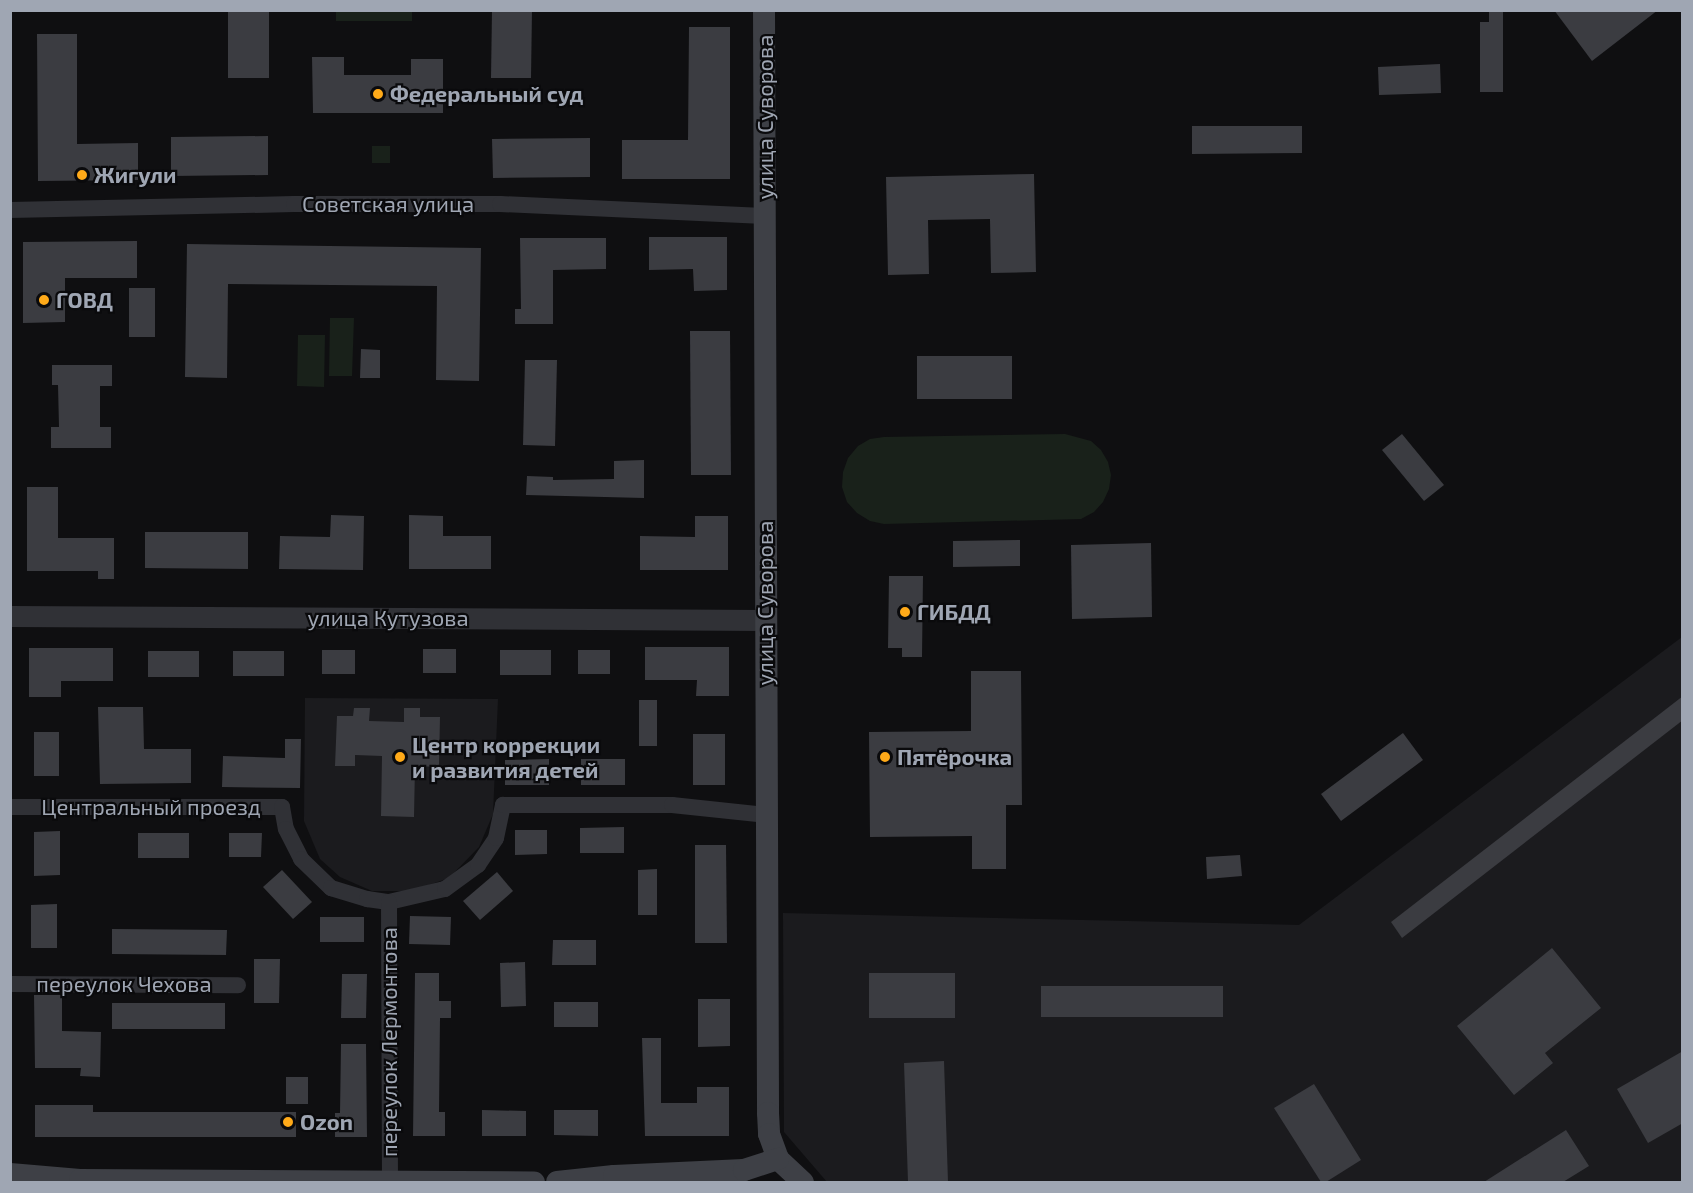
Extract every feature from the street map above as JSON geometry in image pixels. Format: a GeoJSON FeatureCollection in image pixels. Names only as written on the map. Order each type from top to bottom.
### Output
{"type":"FeatureCollection","features":[{"type":"Feature","properties":{"kind":"main road","name":"улица Суворова"},"geometry":{"type":"LineString","coordinates":[[764,10],[768,1113],[769,1134],[778,1159],[803,1182]]}},
{"type":"Feature","properties":{"kind":"main road"},"geometry":{"type":"LineString","coordinates":[[557,1182],[614,1176],[744,1170],[778,1159]]}},
{"type":"Feature","properties":{"kind":"main road"},"geometry":{"type":"LineString","coordinates":[[10,1174],[76,1181],[534,1182]]}},
{"type":"Feature","properties":{"kind":"street","name":"Советская улица"},"geometry":{"type":"LineString","coordinates":[[10,210],[294,204],[500,204],[765,216]]}},
{"type":"Feature","properties":{"kind":"street","name":"улица Кутузова"},"geometry":{"type":"LineString","coordinates":[[10,616],[765,620]]}},
{"type":"Feature","properties":{"kind":"street","name":"Центральный проезд"},"geometry":{"type":"LineString","coordinates":[[10,807],[282,807],[286,829],[301,859],[331,888],[367,899],[389,902],[445,889],[478,865],[496,838],[503,806],[672,805],[767,815]]}},
{"type":"Feature","properties":{"kind":"street","name":"переулок Лермонтова"},"geometry":{"type":"LineString","coordinates":[[389,902],[390,1181]]}},
{"type":"Feature","properties":{"kind":"street","name":"переулок Чехова"},"geometry":{"type":"LineString","coordinates":[[10,984],[238,985]]}},
{"type":"Feature","properties":{"kind":"shaded area"},"geometry":{"type":"Polygon","coordinates":[[[336,11],[412,11],[412,21],[336,21],[336,11]]]}},
{"type":"Feature","properties":{"kind":"shaded area"},"geometry":{"type":"Polygon","coordinates":[[[372,146],[390,146],[390,163],[372,163],[372,146]]]}},
{"type":"Feature","properties":{"kind":"shaded area"},"geometry":{"type":"Polygon","coordinates":[[[330,318],[354,318],[352,376],[329,376],[330,318]]]}},
{"type":"Feature","properties":{"kind":"shaded area"},"geometry":{"type":"Polygon","coordinates":[[[298,335],[325,335],[324,387],[297,386],[298,335]]]}},
{"type":"Feature","properties":{"kind":"shaded area"},"geometry":{"type":"Polygon","coordinates":[[[1065,434],[1091,441],[1101,450],[1108,462],[1111,475],[1109,489],[1103,502],[1094,512],[1081,519],[884,524],[870,521],[857,513],[847,502],[842,487],[843,472],[848,458],[858,446],[870,439],[1065,434]]]}},
{"type":"Feature","properties":{"kind":"shaded area"},"geometry":{"type":"Polygon","coordinates":[[[1682,637],[1682,1182],[827,1182],[784,1132],[783,913],[1299,925],[1682,637]]]}},
{"type":"Feature","properties":{"kind":"shaded area","name":"Центр коррекции и развития детей"},"geometry":{"type":"Polygon","coordinates":[[[305,698],[498,699],[493,814],[479,847],[449,878],[411,891],[372,891],[340,877],[320,859],[304,821],[305,698]]]}},
{"type":"Feature","properties":{"kind":"building"},"geometry":{"type":"Polygon","coordinates":[[[228,10],[269,10],[269,78],[228,78],[228,10]]]}},
{"type":"Feature","properties":{"kind":"building"},"geometry":{"type":"Polygon","coordinates":[[[492,10],[532,10],[531,78],[491,78],[492,10]]]}},
{"type":"Feature","properties":{"kind":"building"},"geometry":{"type":"Polygon","coordinates":[[[1489,10],[1503,10],[1503,92],[1480,92],[1480,22],[1489,22],[1489,10]]]}},
{"type":"Feature","properties":{"kind":"building"},"geometry":{"type":"Polygon","coordinates":[[[1554,10],[1658,10],[1592,61],[1554,10]]]}},
{"type":"Feature","properties":{"kind":"building"},"geometry":{"type":"Polygon","coordinates":[[[689,27],[730,27],[730,179],[622,179],[622,140],[688,140],[689,27]]]}},
{"type":"Feature","properties":{"kind":"building"},"geometry":{"type":"Polygon","coordinates":[[[37,34],[77,34],[77,144],[138,143],[138,180],[38,181],[37,34]]]}},
{"type":"Feature","properties":{"kind":"building","name":"Федеральный суд"},"geometry":{"type":"Polygon","coordinates":[[[312,57],[344,57],[344,75],[411,75],[411,59],[443,59],[443,113],[313,113],[312,57]]]}},
{"type":"Feature","properties":{"kind":"building"},"geometry":{"type":"Polygon","coordinates":[[[1440,64],[1441,93],[1379,95],[1378,67],[1440,64]]]}},
{"type":"Feature","properties":{"kind":"building"},"geometry":{"type":"Polygon","coordinates":[[[1192,126],[1302,126],[1302,153],[1192,154],[1192,126]]]}},
{"type":"Feature","properties":{"kind":"building"},"geometry":{"type":"Polygon","coordinates":[[[268,136],[268,175],[171,176],[171,137],[268,136]]]}},
{"type":"Feature","properties":{"kind":"building"},"geometry":{"type":"Polygon","coordinates":[[[590,138],[590,177],[493,178],[492,139],[590,138]]]}},
{"type":"Feature","properties":{"kind":"building"},"geometry":{"type":"Polygon","coordinates":[[[1034,174],[1036,272],[991,273],[990,219],[928,220],[929,274],[888,275],[886,177],[1034,174]]]}},
{"type":"Feature","properties":{"kind":"building"},"geometry":{"type":"Polygon","coordinates":[[[649,237],[727,237],[727,290],[694,291],[693,269],[649,270],[649,237]]]}},
{"type":"Feature","properties":{"kind":"building"},"geometry":{"type":"Polygon","coordinates":[[[520,238],[606,238],[606,269],[553,270],[553,324],[515,324],[515,309],[521,309],[520,238]]]}},
{"type":"Feature","properties":{"kind":"building","name":"ГОВД"},"geometry":{"type":"Polygon","coordinates":[[[137,241],[137,278],[65,278],[65,322],[23,323],[23,242],[137,241]]]}},
{"type":"Feature","properties":{"kind":"building"},"geometry":{"type":"Polygon","coordinates":[[[187,244],[481,248],[479,381],[436,380],[437,286],[228,284],[227,378],[185,377],[187,244]]]}},
{"type":"Feature","properties":{"kind":"building"},"geometry":{"type":"Polygon","coordinates":[[[129,288],[155,288],[155,337],[129,337],[129,288]]]}},
{"type":"Feature","properties":{"kind":"building"},"geometry":{"type":"Polygon","coordinates":[[[690,331],[730,331],[731,475],[691,475],[690,331]]]}},
{"type":"Feature","properties":{"kind":"building"},"geometry":{"type":"Polygon","coordinates":[[[361,349],[380,350],[380,378],[360,378],[361,349]]]}},
{"type":"Feature","properties":{"kind":"building"},"geometry":{"type":"Polygon","coordinates":[[[917,356],[1012,356],[1012,399],[917,399],[917,356]]]}},
{"type":"Feature","properties":{"kind":"building"},"geometry":{"type":"Polygon","coordinates":[[[525,360],[557,360],[555,446],[523,445],[525,360]]]}},
{"type":"Feature","properties":{"kind":"building"},"geometry":{"type":"Polygon","coordinates":[[[52,365],[112,365],[112,386],[100,386],[100,427],[111,427],[111,448],[51,448],[51,427],[59,427],[58,385],[52,385],[52,365]]]}},
{"type":"Feature","properties":{"kind":"building"},"geometry":{"type":"Polygon","coordinates":[[[1402,434],[1444,485],[1424,501],[1382,450],[1402,434]]]}},
{"type":"Feature","properties":{"kind":"building"},"geometry":{"type":"Polygon","coordinates":[[[644,460],[644,498],[526,495],[527,476],[553,477],[553,480],[614,479],[614,461],[644,460]]]}},
{"type":"Feature","properties":{"kind":"building"},"geometry":{"type":"Polygon","coordinates":[[[27,487],[58,487],[58,538],[114,538],[114,579],[98,579],[98,571],[27,571],[27,487]]]}},
{"type":"Feature","properties":{"kind":"building"},"geometry":{"type":"Polygon","coordinates":[[[331,515],[364,516],[363,570],[279,569],[280,536],[330,537],[331,515]]]}},
{"type":"Feature","properties":{"kind":"building"},"geometry":{"type":"Polygon","coordinates":[[[409,515],[443,516],[443,536],[491,536],[491,569],[409,569],[409,515]]]}},
{"type":"Feature","properties":{"kind":"building"},"geometry":{"type":"Polygon","coordinates":[[[695,516],[728,516],[728,570],[640,570],[640,536],[695,537],[695,516]]]}},
{"type":"Feature","properties":{"kind":"building"},"geometry":{"type":"Polygon","coordinates":[[[145,532],[248,532],[248,569],[145,568],[145,532]]]}},
{"type":"Feature","properties":{"kind":"building"},"geometry":{"type":"Polygon","coordinates":[[[1020,540],[1020,566],[953,567],[953,541],[1020,540]]]}},
{"type":"Feature","properties":{"kind":"building"},"geometry":{"type":"Polygon","coordinates":[[[1151,543],[1152,617],[1072,619],[1071,545],[1151,543]]]}},
{"type":"Feature","properties":{"kind":"building","name":"ГИБДД"},"geometry":{"type":"Polygon","coordinates":[[[889,576],[923,576],[922,657],[902,657],[902,648],[888,648],[889,576]]]}},
{"type":"Feature","properties":{"kind":"building"},"geometry":{"type":"Polygon","coordinates":[[[645,647],[729,647],[729,696],[696,696],[697,680],[645,680],[645,647]]]}},
{"type":"Feature","properties":{"kind":"building"},"geometry":{"type":"Polygon","coordinates":[[[29,648],[113,648],[113,681],[61,681],[61,697],[29,697],[29,648]]]}},
{"type":"Feature","properties":{"kind":"building"},"geometry":{"type":"Polygon","coordinates":[[[423,649],[456,649],[456,673],[423,673],[423,649]]]}},
{"type":"Feature","properties":{"kind":"building"},"geometry":{"type":"Polygon","coordinates":[[[322,650],[355,650],[355,674],[322,674],[322,650]]]}},
{"type":"Feature","properties":{"kind":"building"},"geometry":{"type":"Polygon","coordinates":[[[500,650],[551,650],[551,675],[500,675],[500,650]]]}},
{"type":"Feature","properties":{"kind":"building"},"geometry":{"type":"Polygon","coordinates":[[[578,650],[610,650],[610,674],[578,674],[578,650]]]}},
{"type":"Feature","properties":{"kind":"building"},"geometry":{"type":"Polygon","coordinates":[[[148,651],[199,651],[199,677],[148,677],[148,651]]]}},
{"type":"Feature","properties":{"kind":"building"},"geometry":{"type":"Polygon","coordinates":[[[233,651],[284,651],[284,676],[233,676],[233,651]]]}},
{"type":"Feature","properties":{"kind":"building"},"geometry":{"type":"Polygon","coordinates":[[[971,671],[1021,671],[1022,805],[1006,805],[1006,869],[972,869],[972,836],[870,837],[869,732],[971,731],[971,671]]]}},
{"type":"Feature","properties":{"kind":"building"},"geometry":{"type":"Polygon","coordinates":[[[1683,696],[1683,720],[1402,938],[1391,922],[1683,696]]]}},
{"type":"Feature","properties":{"kind":"building"},"geometry":{"type":"Polygon","coordinates":[[[639,700],[657,700],[657,746],[639,746],[639,700]]]}},
{"type":"Feature","properties":{"kind":"building"},"geometry":{"type":"Polygon","coordinates":[[[98,707],[143,707],[144,749],[191,749],[191,783],[100,784],[98,707]]]}},
{"type":"Feature","properties":{"kind":"building"},"geometry":{"type":"Polygon","coordinates":[[[354,708],[370,708],[369,721],[404,722],[404,708],[420,708],[420,717],[440,717],[439,767],[415,766],[414,817],[381,816],[382,756],[355,755],[355,766],[335,766],[337,716],[353,716],[354,708]]]}},
{"type":"Feature","properties":{"kind":"building"},"geometry":{"type":"Polygon","coordinates":[[[34,732],[59,732],[59,776],[34,776],[34,732]]]}},
{"type":"Feature","properties":{"kind":"building"},"geometry":{"type":"Polygon","coordinates":[[[1403,733],[1423,760],[1341,821],[1321,794],[1403,733]]]}},
{"type":"Feature","properties":{"kind":"building"},"geometry":{"type":"Polygon","coordinates":[[[693,734],[725,734],[725,785],[693,785],[693,734]]]}},
{"type":"Feature","properties":{"kind":"building"},"geometry":{"type":"Polygon","coordinates":[[[285,739],[301,739],[300,788],[222,787],[223,756],[285,758],[285,739]]]}},
{"type":"Feature","properties":{"kind":"building"},"geometry":{"type":"Polygon","coordinates":[[[549,759],[549,785],[505,785],[505,760],[549,759]]]}},
{"type":"Feature","properties":{"kind":"building"},"geometry":{"type":"Polygon","coordinates":[[[581,759],[625,759],[625,785],[581,785],[581,759]]]}},
{"type":"Feature","properties":{"kind":"building"},"geometry":{"type":"Polygon","coordinates":[[[624,827],[624,853],[580,853],[580,828],[624,827]]]}},
{"type":"Feature","properties":{"kind":"building"},"geometry":{"type":"Polygon","coordinates":[[[515,830],[547,830],[547,854],[515,855],[515,830]]]}},
{"type":"Feature","properties":{"kind":"building"},"geometry":{"type":"Polygon","coordinates":[[[60,831],[60,875],[34,876],[34,832],[60,831]]]}},
{"type":"Feature","properties":{"kind":"building"},"geometry":{"type":"Polygon","coordinates":[[[138,833],[189,833],[189,858],[138,858],[138,833]]]}},
{"type":"Feature","properties":{"kind":"building"},"geometry":{"type":"Polygon","coordinates":[[[229,833],[262,833],[261,857],[229,857],[229,833]]]}},
{"type":"Feature","properties":{"kind":"building"},"geometry":{"type":"Polygon","coordinates":[[[695,845],[726,845],[727,943],[695,943],[695,845]]]}},
{"type":"Feature","properties":{"kind":"building"},"geometry":{"type":"Polygon","coordinates":[[[1240,855],[1242,876],[1207,879],[1206,857],[1240,855]]]}},
{"type":"Feature","properties":{"kind":"building"},"geometry":{"type":"Polygon","coordinates":[[[657,869],[657,915],[638,915],[638,870],[657,869]]]}},
{"type":"Feature","properties":{"kind":"building"},"geometry":{"type":"Polygon","coordinates":[[[282,870],[312,902],[293,919],[263,887],[282,870]]]}},
{"type":"Feature","properties":{"kind":"building"},"geometry":{"type":"Polygon","coordinates":[[[497,872],[513,891],[480,920],[463,901],[497,872]]]}},
{"type":"Feature","properties":{"kind":"building"},"geometry":{"type":"Polygon","coordinates":[[[57,904],[57,948],[31,948],[31,905],[57,904]]]}},
{"type":"Feature","properties":{"kind":"building"},"geometry":{"type":"Polygon","coordinates":[[[410,916],[451,917],[450,945],[409,944],[410,916]]]}},
{"type":"Feature","properties":{"kind":"building"},"geometry":{"type":"Polygon","coordinates":[[[320,917],[364,917],[364,942],[320,942],[320,917]]]}},
{"type":"Feature","properties":{"kind":"building"},"geometry":{"type":"Polygon","coordinates":[[[112,929],[227,930],[226,955],[112,954],[112,929]]]}},
{"type":"Feature","properties":{"kind":"building"},"geometry":{"type":"Polygon","coordinates":[[[553,940],[596,940],[596,965],[552,965],[553,940]]]}},
{"type":"Feature","properties":{"kind":"building"},"geometry":{"type":"Polygon","coordinates":[[[1552,948],[1601,1008],[1545,1053],[1553,1063],[1514,1095],[1457,1026],[1552,948]]]}},
{"type":"Feature","properties":{"kind":"building"},"geometry":{"type":"Polygon","coordinates":[[[254,959],[280,959],[279,1003],[254,1003],[254,959]]]}},
{"type":"Feature","properties":{"kind":"building"},"geometry":{"type":"Polygon","coordinates":[[[525,962],[526,1006],[501,1007],[500,963],[525,962]]]}},
{"type":"Feature","properties":{"kind":"building"},"geometry":{"type":"Polygon","coordinates":[[[415,973],[439,973],[439,1001],[451,1001],[451,1018],[440,1018],[439,1112],[445,1112],[445,1136],[413,1136],[415,973]]]}},
{"type":"Feature","properties":{"kind":"building"},"geometry":{"type":"Polygon","coordinates":[[[869,973],[955,973],[955,1018],[869,1018],[869,973]]]}},
{"type":"Feature","properties":{"kind":"building"},"geometry":{"type":"Polygon","coordinates":[[[342,974],[367,974],[366,1018],[341,1018],[342,974]]]}},
{"type":"Feature","properties":{"kind":"building"},"geometry":{"type":"Polygon","coordinates":[[[1041,986],[1223,986],[1223,1017],[1041,1017],[1041,986]]]}},
{"type":"Feature","properties":{"kind":"building"},"geometry":{"type":"Polygon","coordinates":[[[34,995],[62,995],[62,1031],[101,1032],[100,1077],[80,1076],[81,1068],[35,1068],[34,995]]]}},
{"type":"Feature","properties":{"kind":"building"},"geometry":{"type":"Polygon","coordinates":[[[698,999],[730,999],[730,1046],[698,1047],[698,999]]]}},
{"type":"Feature","properties":{"kind":"building"},"geometry":{"type":"Polygon","coordinates":[[[554,1002],[598,1002],[598,1027],[554,1027],[554,1002]]]}},
{"type":"Feature","properties":{"kind":"building"},"geometry":{"type":"Polygon","coordinates":[[[112,1003],[225,1003],[225,1029],[112,1029],[112,1003]]]}},
{"type":"Feature","properties":{"kind":"building"},"geometry":{"type":"Polygon","coordinates":[[[642,1038],[661,1038],[661,1103],[697,1103],[697,1087],[729,1087],[729,1136],[645,1136],[642,1038]]]}},
{"type":"Feature","properties":{"kind":"building"},"geometry":{"type":"Polygon","coordinates":[[[341,1044],[366,1044],[367,1137],[335,1137],[335,1113],[340,1113],[341,1044]]]}},
{"type":"Feature","properties":{"kind":"building"},"geometry":{"type":"Polygon","coordinates":[[[1683,1051],[1683,1123],[1648,1143],[1617,1089],[1683,1051]]]}},
{"type":"Feature","properties":{"kind":"building"},"geometry":{"type":"Polygon","coordinates":[[[944,1061],[948,1182],[908,1182],[904,1063],[944,1061]]]}},
{"type":"Feature","properties":{"kind":"building"},"geometry":{"type":"Polygon","coordinates":[[[286,1077],[308,1077],[308,1104],[286,1104],[286,1077]]]}},
{"type":"Feature","properties":{"kind":"building"},"geometry":{"type":"Polygon","coordinates":[[[1314,1084],[1361,1160],[1326,1182],[1321,1182],[1274,1108],[1314,1084]]]}},
{"type":"Feature","properties":{"kind":"building"},"geometry":{"type":"Polygon","coordinates":[[[35,1105],[93,1105],[93,1112],[296,1112],[296,1137],[35,1137],[35,1105]]]}},
{"type":"Feature","properties":{"kind":"building"},"geometry":{"type":"Polygon","coordinates":[[[482,1110],[526,1111],[526,1136],[482,1136],[482,1110]]]}},
{"type":"Feature","properties":{"kind":"building"},"geometry":{"type":"Polygon","coordinates":[[[554,1110],[598,1110],[598,1136],[554,1135],[554,1110]]]}},
{"type":"Feature","properties":{"kind":"building"},"geometry":{"type":"Polygon","coordinates":[[[1566,1130],[1589,1166],[1563,1182],[1484,1182],[1566,1130]]]}},
{"type":"Feature","properties":{"kind":"place","name":"Федеральный суд"},"geometry":{"type":"Point","coordinates":[378,94]}},
{"type":"Feature","properties":{"kind":"place","name":"Жигули"},"geometry":{"type":"Point","coordinates":[82,175]}},
{"type":"Feature","properties":{"kind":"place","name":"ГОВД"},"geometry":{"type":"Point","coordinates":[44,300]}},
{"type":"Feature","properties":{"kind":"place","name":"ГИБДД"},"geometry":{"type":"Point","coordinates":[905,612]}},
{"type":"Feature","properties":{"kind":"place","name":"Центр коррекции и развития детей"},"geometry":{"type":"Point","coordinates":[400,757]}},
{"type":"Feature","properties":{"kind":"place","name":"Пятёрочка"},"geometry":{"type":"Point","coordinates":[885,757]}},
{"type":"Feature","properties":{"kind":"place","name":"Ozon"},"geometry":{"type":"Point","coordinates":[288,1122]}}]}
